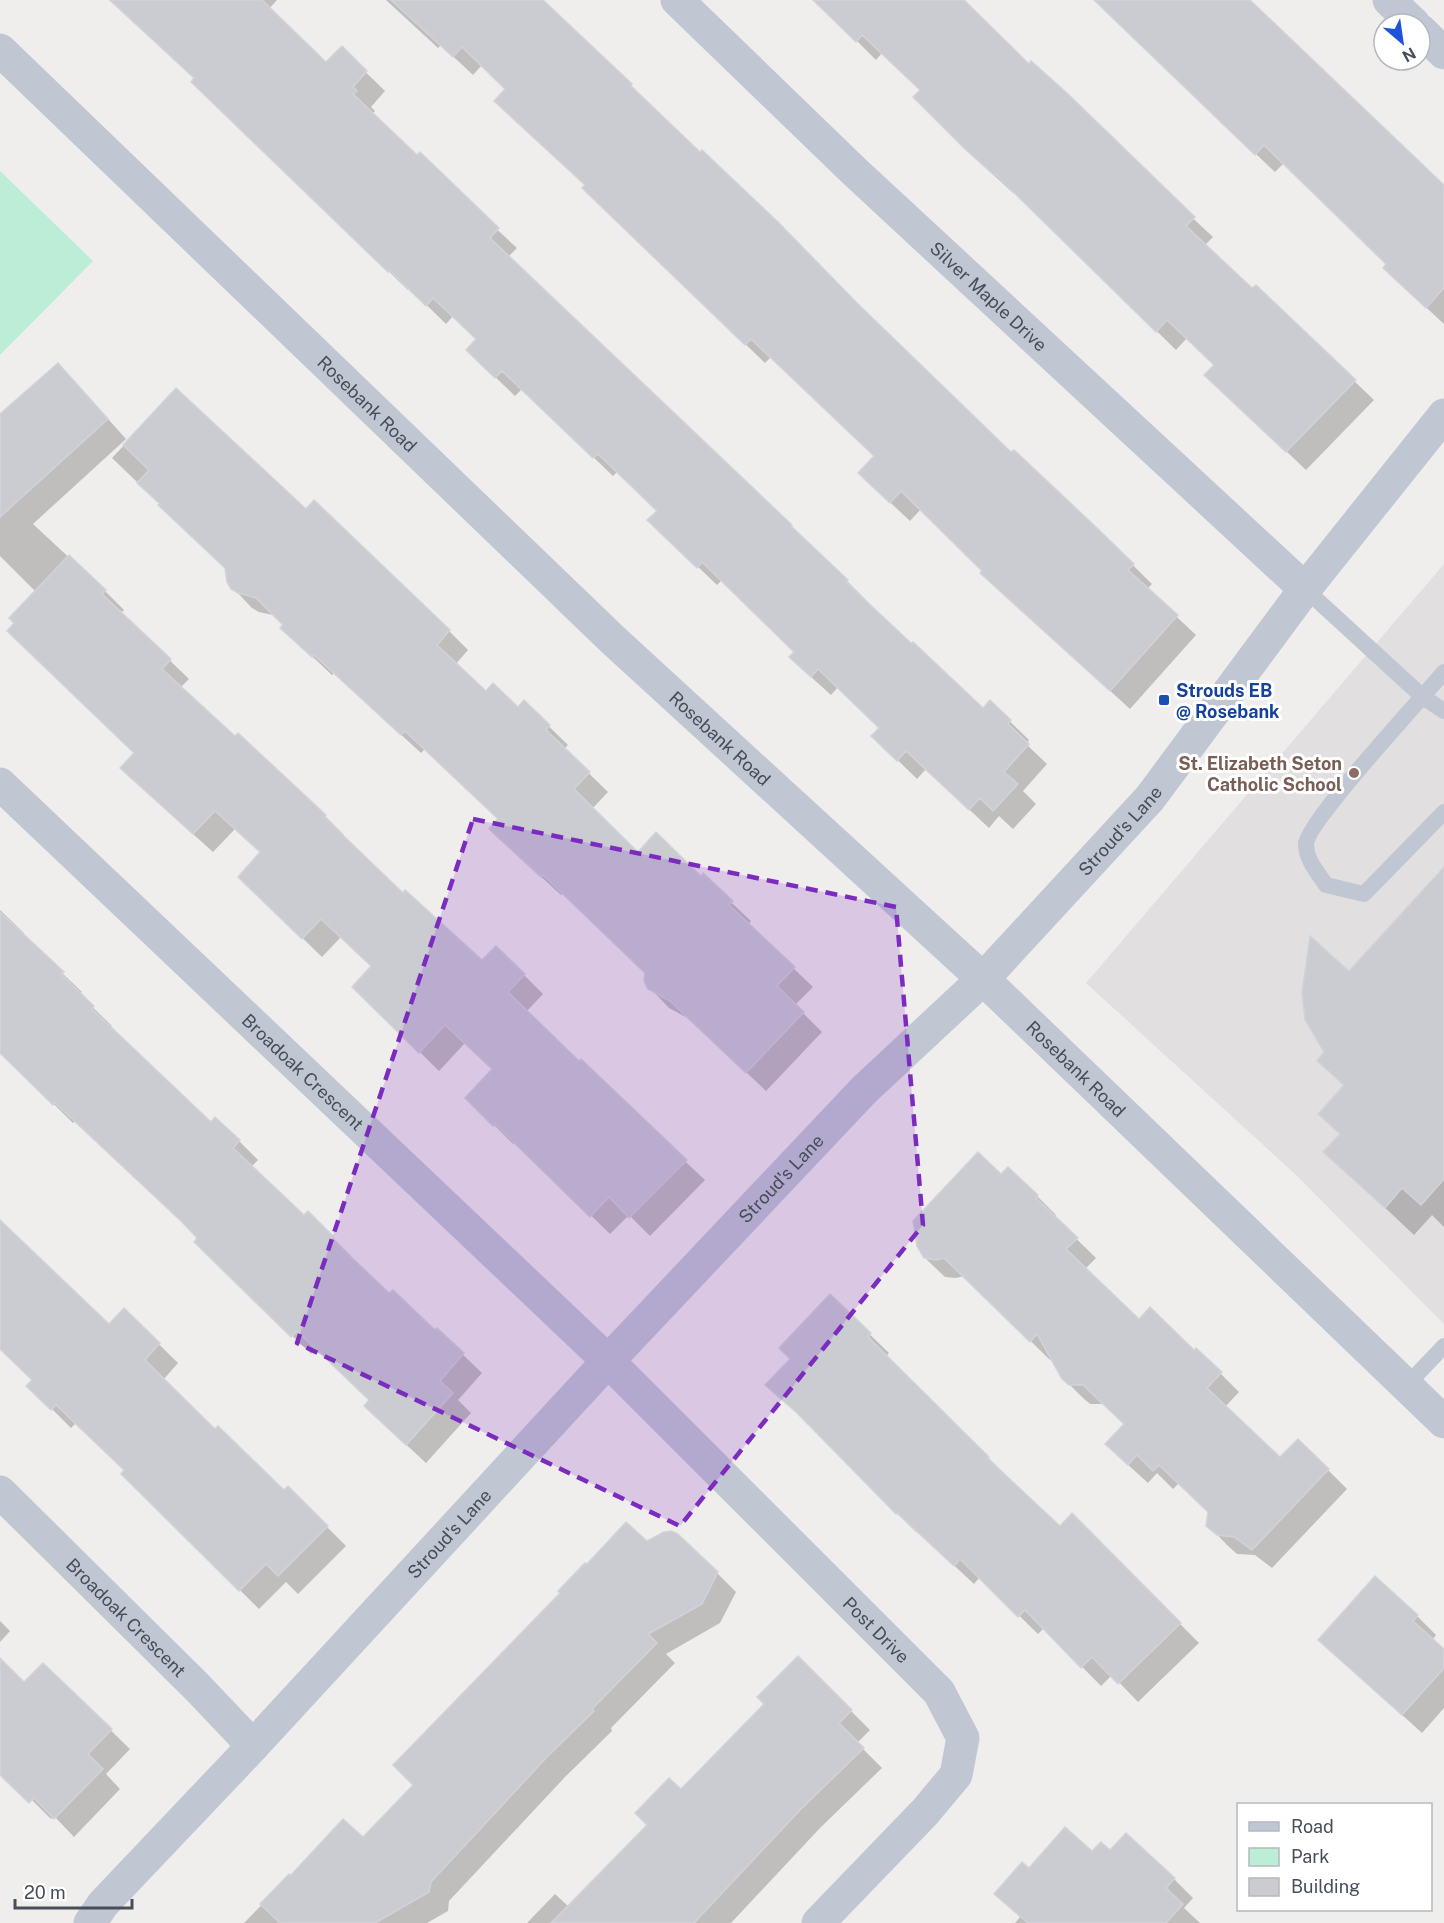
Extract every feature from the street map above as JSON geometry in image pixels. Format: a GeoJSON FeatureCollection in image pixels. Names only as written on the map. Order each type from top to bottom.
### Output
{"type":"FeatureCollection","features":[{"type":"Feature","properties":{"kind":"street","name":"Silver Maple Drive"},"geometry":{"type":"LineString","coordinates":[[677,0],[854,171],[1305,589]]}},
{"type":"Feature","properties":{"kind":"street"},"geometry":{"type":"LineString","coordinates":[[1389,0],[1402,12]]}},
{"type":"Feature","properties":{"kind":"street"},"geometry":{"type":"LineString","coordinates":[[1432,42],[1444,53]]}},
{"type":"Feature","properties":{"kind":"street","name":"Rosebank Road"},"geometry":{"type":"LineString","coordinates":[[0,50],[612,639],[983,979],[1444,1422]]}},
{"type":"Feature","properties":{"kind":"street","name":"Stroud's Lane"},"geometry":{"type":"LineString","coordinates":[[90,1923],[103,1904],[253,1746],[608,1361],[864,1090],[983,979],[1150,798],[1305,589],[1444,415]]}},
{"type":"Feature","properties":{"kind":"street","name":"Broadoak Crescent"},"geometry":{"type":"LineString","coordinates":[[0,784],[608,1361]]}},
{"type":"Feature","properties":{"kind":"street","name":"Post Drive"},"geometry":{"type":"LineString","coordinates":[[608,1361],[939,1692],[963,1738],[956,1775],[925,1812],[818,1923]]}},
{"type":"Feature","properties":{"kind":"street","name":"Broadoak Crescent"},"geometry":{"type":"LineString","coordinates":[[0,1492],[197,1687],[253,1746]]}},
{"type":"Feature","properties":{"kind":"lane"},"geometry":{"type":"LineString","coordinates":[[1305,589],[1423,697],[1444,711]]}},
{"type":"Feature","properties":{"kind":"lane"},"geometry":{"type":"LineString","coordinates":[[1444,672],[1324,811],[1306,843],[1309,859],[1326,885],[1364,894],[1444,812]]}},
{"type":"Feature","properties":{"kind":"lane"},"geometry":{"type":"LineString","coordinates":[[1406,1386],[1444,1346]]}},
{"type":"Feature","properties":{"kind":"highlighted area"},"geometry":{"type":"Polygon","coordinates":[[[473,819],[896,907],[923,1225],[680,1526],[297,1343],[473,819]]]}},
{"type":"Feature","properties":{"kind":"shaded area","name":"St. Elizabeth Seton Catholic School"},"geometry":{"type":"Polygon","coordinates":[[[1444,564],[1444,1324],[1295,1174],[1086,983],[1444,564]]]}},
{"type":"Feature","properties":{"kind":"green space"},"geometry":{"type":"Polygon","coordinates":[[[0,171],[93,261],[0,355],[0,171]]]}},
{"type":"Feature","properties":{"kind":"building"},"geometry":{"type":"Polygon","coordinates":[[[110,0],[262,0],[326,62],[342,46],[367,71],[353,87],[357,91],[353,94],[417,155],[420,152],[499,228],[490,238],[792,525],[848,580],[846,582],[912,644],[913,642],[983,708],[990,700],[1011,720],[1008,724],[1029,744],[1004,772],[1018,784],[993,811],[980,798],[969,810],[906,751],[897,761],[871,736],[879,728],[818,669],[811,677],[789,657],[794,652],[702,562],[697,568],[647,520],[657,511],[598,454],[593,458],[502,371],[495,378],[466,350],[476,339],[433,298],[426,306],[389,270],[388,272],[191,82],[194,78],[110,0]]]}},
{"type":"Feature","properties":{"kind":"building"},"geometry":{"type":"Polygon","coordinates":[[[391,0],[543,0],[700,152],[702,150],[779,223],[857,303],[1011,452],[1014,450],[1097,528],[1134,564],[1128,570],[1178,615],[1110,691],[980,573],[982,571],[901,491],[890,503],[858,473],[874,456],[751,339],[745,345],[582,188],[585,185],[494,101],[505,89],[462,47],[453,57],[391,0]]]}},
{"type":"Feature","properties":{"kind":"building"},"geometry":{"type":"Polygon","coordinates":[[[813,0],[964,0],[1029,64],[1031,61],[1068,94],[1195,217],[1186,226],[1252,288],[1256,285],[1356,380],[1286,452],[1204,375],[1214,365],[1167,320],[1156,332],[913,97],[920,90],[862,35],[856,42],[813,0]]]}},
{"type":"Feature","properties":{"kind":"building"},"geometry":{"type":"Polygon","coordinates":[[[1094,0],[1250,0],[1444,185],[1444,288],[1426,308],[1383,268],[1386,264],[1264,145],[1255,155],[1094,0]]]}},
{"type":"Feature","properties":{"kind":"building"},"geometry":{"type":"Polygon","coordinates":[[[58,363],[108,419],[0,517],[0,414],[58,363]]]}},
{"type":"Feature","properties":{"kind":"building"},"geometry":{"type":"Polygon","coordinates":[[[176,388],[306,509],[314,500],[450,630],[437,645],[486,691],[493,683],[518,707],[524,700],[550,725],[546,730],[590,772],[574,789],[638,852],[656,832],[701,876],[703,873],[733,901],[729,905],[795,967],[777,986],[804,1012],[746,1073],[670,1001],[648,989],[644,981],[645,973],[543,875],[541,877],[489,829],[498,819],[405,731],[401,735],[314,655],[312,657],[280,628],[283,625],[256,598],[231,589],[227,582],[225,568],[137,483],[149,470],[123,445],[176,388]]]}},
{"type":"Feature","properties":{"kind":"building"},"geometry":{"type":"Polygon","coordinates":[[[69,555],[106,590],[102,594],[171,659],[162,669],[235,736],[238,733],[326,815],[324,817],[403,893],[405,890],[482,960],[496,946],[525,974],[508,992],[687,1160],[629,1218],[609,1197],[590,1217],[495,1124],[493,1126],[465,1098],[492,1069],[445,1025],[419,1053],[352,987],[371,966],[321,919],[302,939],[238,877],[260,852],[215,811],[193,834],[120,768],[134,753],[7,631],[14,623],[9,618],[69,555]]]}},
{"type":"Feature","properties":{"kind":"building"},"geometry":{"type":"Polygon","coordinates":[[[1444,867],[1444,1179],[1421,1205],[1402,1188],[1385,1208],[1323,1152],[1340,1134],[1318,1114],[1344,1085],[1317,1061],[1324,1052],[1305,1020],[1302,993],[1310,936],[1349,971],[1444,867]]]}},
{"type":"Feature","properties":{"kind":"building"},"geometry":{"type":"Polygon","coordinates":[[[0,912],[64,972],[61,974],[94,1006],[92,1009],[211,1122],[215,1117],[240,1140],[233,1148],[304,1215],[308,1211],[333,1236],[331,1238],[389,1293],[393,1290],[435,1330],[437,1328],[464,1353],[440,1381],[453,1393],[406,1445],[364,1406],[369,1400],[297,1331],[291,1337],[194,1242],[197,1238],[182,1222],[55,1103],[53,1105],[0,1053],[0,912]]]}},
{"type":"Feature","properties":{"kind":"building"},"geometry":{"type":"Polygon","coordinates":[[[978,1152],[1001,1174],[1008,1167],[1038,1195],[1036,1198],[1078,1238],[1066,1249],[1139,1319],[1150,1307],[1194,1350],[1196,1348],[1222,1372],[1207,1388],[1280,1457],[1298,1439],[1329,1469],[1252,1550],[1234,1537],[1217,1535],[1206,1526],[1208,1512],[1159,1465],[1153,1471],[1137,1455],[1128,1465],[1105,1444],[1124,1424],[1083,1385],[1069,1385],[1062,1379],[1037,1334],[1030,1342],[944,1258],[936,1260],[924,1258],[917,1246],[913,1221],[978,1152]]]}},
{"type":"Feature","properties":{"kind":"building"},"geometry":{"type":"Polygon","coordinates":[[[0,1220],[109,1324],[124,1308],[160,1343],[145,1360],[215,1429],[218,1426],[284,1490],[288,1486],[328,1526],[278,1576],[266,1564],[239,1591],[121,1474],[124,1470],[56,1405],[51,1410],[26,1386],[32,1380],[0,1349],[0,1220]]]}},
{"type":"Feature","properties":{"kind":"building"},"geometry":{"type":"Polygon","coordinates":[[[830,1294],[871,1333],[868,1337],[989,1457],[987,1458],[1060,1526],[1072,1513],[1181,1623],[1118,1684],[1092,1657],[1081,1668],[1025,1610],[1018,1617],[960,1559],[954,1566],[896,1514],[797,1413],[765,1385],[790,1359],[779,1348],[830,1294]]]}},
{"type":"Feature","properties":{"kind":"building"},"geometry":{"type":"Polygon","coordinates":[[[626,1522],[647,1541],[664,1532],[672,1531],[678,1534],[718,1572],[702,1604],[648,1634],[657,1643],[592,1709],[594,1711],[546,1758],[431,1882],[429,1892],[375,1923],[280,1923],[260,1904],[289,1874],[290,1876],[343,1819],[363,1837],[413,1785],[393,1765],[626,1522]]]}},
{"type":"Feature","properties":{"kind":"building"},"geometry":{"type":"Polygon","coordinates":[[[1375,1576],[1418,1615],[1413,1621],[1444,1649],[1444,1668],[1402,1715],[1318,1640],[1375,1576]]]}},
{"type":"Feature","properties":{"kind":"building"},"geometry":{"type":"Polygon","coordinates":[[[798,1656],[852,1710],[839,1723],[864,1748],[801,1809],[694,1923],[551,1923],[647,1825],[635,1813],[669,1778],[681,1789],[764,1704],[757,1697],[798,1656]]]}},
{"type":"Feature","properties":{"kind":"building"},"geometry":{"type":"Polygon","coordinates":[[[0,1658],[24,1682],[43,1663],[112,1729],[88,1754],[103,1769],[54,1819],[34,1798],[29,1803],[0,1775],[0,1658]]]}},
{"type":"Feature","properties":{"kind":"building"},"geometry":{"type":"Polygon","coordinates":[[[1065,1827],[1092,1851],[1101,1842],[1110,1850],[1126,1833],[1175,1878],[1166,1888],[1183,1904],[1166,1923],[1028,1923],[994,1894],[1022,1862],[1029,1868],[1065,1827]]]}},
{"type":"Feature","properties":{"kind":"place","name":"Strouds EB @ Rosebank"},"geometry":{"type":"Point","coordinates":[1164,700]}},
{"type":"Feature","properties":{"kind":"place","name":"St. Elizabeth Seton Catholic School"},"geometry":{"type":"Point","coordinates":[1354,773]}}]}
